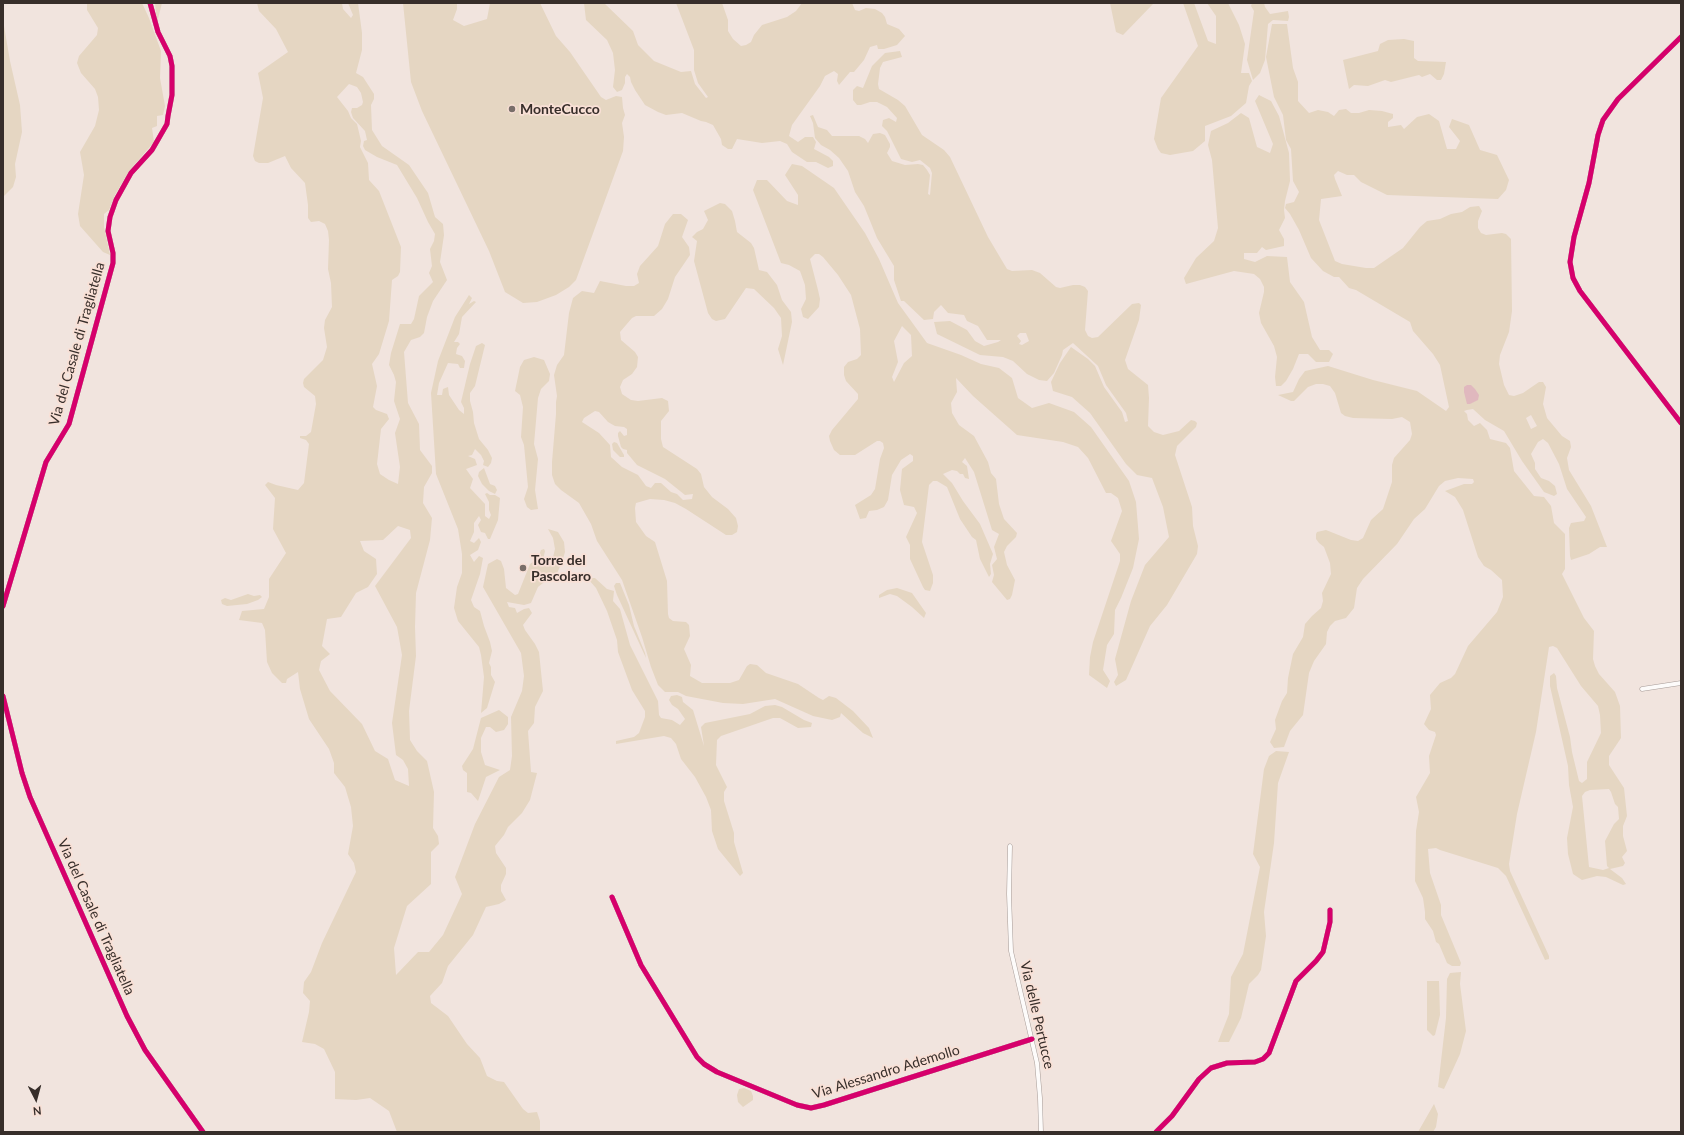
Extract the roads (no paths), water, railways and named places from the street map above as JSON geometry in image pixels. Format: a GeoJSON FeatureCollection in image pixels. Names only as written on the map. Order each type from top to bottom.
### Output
{"type":"FeatureCollection","features":[{"type":"Feature","properties":{"kind":"street","name":"Via del Casale di Tragliatella"},"geometry":{"type":"LineString","coordinates":[[3,606],[46,462],[69,424],[113,263],[113,253],[108,231],[110,217],[116,200],[131,173],[152,150],[167,124],[172,95],[172,66],[170,56],[158,32],[150,3]]}},
{"type":"Feature","properties":{"kind":"street"},"geometry":{"type":"LineString","coordinates":[[1681,37],[1618,99],[1603,120],[1598,135],[1589,183],[1574,237],[1570,258],[1572,275],[1580,291],[1681,423]]}},
{"type":"Feature","properties":{"kind":"street"},"geometry":{"type":"LineString","coordinates":[[1642,689],[1681,682]]}},
{"type":"Feature","properties":{"kind":"street","name":"Via del Casale di Tragliatella"},"geometry":{"type":"LineString","coordinates":[[3,696],[22,773],[32,801],[138,1040],[203,1132]]}},
{"type":"Feature","properties":{"kind":"street","name":"Via delle Pertucce"},"geometry":{"type":"LineString","coordinates":[[1010,846],[1009,898],[1011,951],[1032,1039],[1038,1073],[1041,1132]]}},
{"type":"Feature","properties":{"kind":"street","name":"Via Alessandro Ademollo"},"geometry":{"type":"LineString","coordinates":[[612,897],[641,965],[697,1057],[707,1066],[720,1073],[798,1105],[811,1108],[824,1105],[1032,1039]]}},
{"type":"Feature","properties":{"kind":"street"},"geometry":{"type":"LineString","coordinates":[[1156,1132],[1172,1116],[1199,1079],[1211,1068],[1227,1063],[1255,1062],[1263,1059],[1269,1053],[1296,980],[1316,961],[1324,950],[1330,920],[1330,910]]}},
{"type":"Feature","properties":{"kind":"place","name":"MonteCucco"},"geometry":{"type":"Point","coordinates":[512,109]}},
{"type":"Feature","properties":{"kind":"place","name":"Torre del Pascolaro"},"geometry":{"type":"Point","coordinates":[523,568]}}]}
